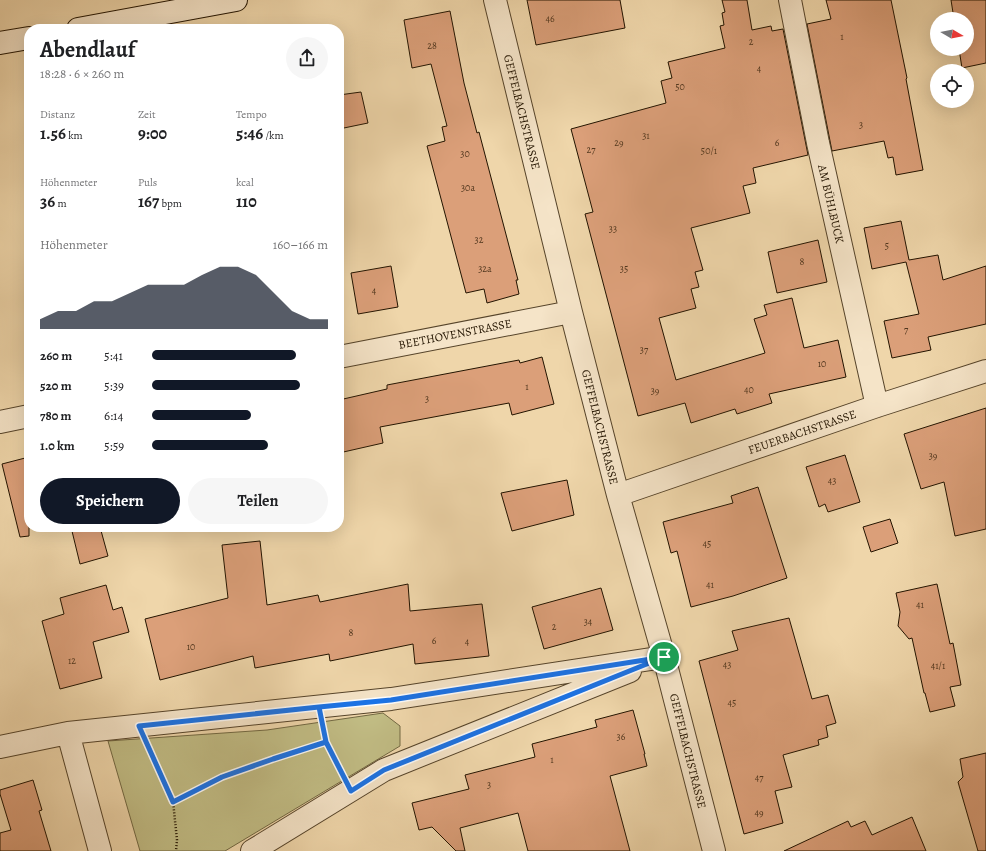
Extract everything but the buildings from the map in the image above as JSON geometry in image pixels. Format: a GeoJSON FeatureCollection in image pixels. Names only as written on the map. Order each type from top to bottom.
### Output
{"type":"FeatureCollection","features":[{"type":"Feature","properties":{"kind":"street"},"geometry":{"type":"LineString","coordinates":[[105,24],[236,0]]}},
{"type":"Feature","properties":{"kind":"street","name":"GEFFELBACHSTRASSE"},"geometry":{"type":"LineString","coordinates":[[494,0],[570,312],[618,495],[664,657],[714,851]]}},
{"type":"Feature","properties":{"kind":"street","name":"AM BÜHLBUCK"},"geometry":{"type":"LineString","coordinates":[[790,0],[818,143],[877,406]]}},
{"type":"Feature","properties":{"kind":"street"},"geometry":{"type":"LineString","coordinates":[[0,43],[24,39]]}},
{"type":"Feature","properties":{"kind":"street","name":"BEETHOVENSTRASSE"},"geometry":{"type":"LineString","coordinates":[[344,356],[570,312]]}},
{"type":"Feature","properties":{"kind":"street","name":"FEUERBACHSTRASSE"},"geometry":{"type":"LineString","coordinates":[[618,495],[877,406],[986,371]]}},
{"type":"Feature","properties":{"kind":"street"},"geometry":{"type":"LineString","coordinates":[[0,422],[24,417]]}},
{"type":"Feature","properties":{"kind":"street"},"geometry":{"type":"LineString","coordinates":[[0,747],[68,733],[391,700],[664,657]]}},
{"type":"Feature","properties":{"kind":"street"},"geometry":{"type":"LineString","coordinates":[[252,851],[384,770],[664,657]]}},
{"type":"Feature","properties":{"kind":"street"},"geometry":{"type":"LineString","coordinates":[[68,733],[100,851]]}},
{"type":"Feature","properties":{"kind":"path"},"geometry":{"type":"LineString","coordinates":[[319,707],[326,742],[351,791]]}},
{"type":"Feature","properties":{"kind":"path"},"geometry":{"type":"LineString","coordinates":[[139,726],[173,802],[177,840],[176,851]]}},
{"type":"Feature","properties":{"kind":"path"},"geometry":{"type":"LineString","coordinates":[[173,802],[222,777],[326,742]]}},
{"type":"Feature","properties":{"kind":"shaded area"},"geometry":{"type":"Polygon","coordinates":[[[383,713],[400,726],[400,746],[225,851],[140,851],[108,741],[267,730],[383,713]]]}},
{"type":"Feature","properties":{"kind":"route"},"geometry":{"type":"LineString","coordinates":[[664,657],[384,770],[351,791],[326,742],[319,707],[139,726],[173,802],[222,777],[326,742],[319,707],[391,700],[664,657]]}}]}
